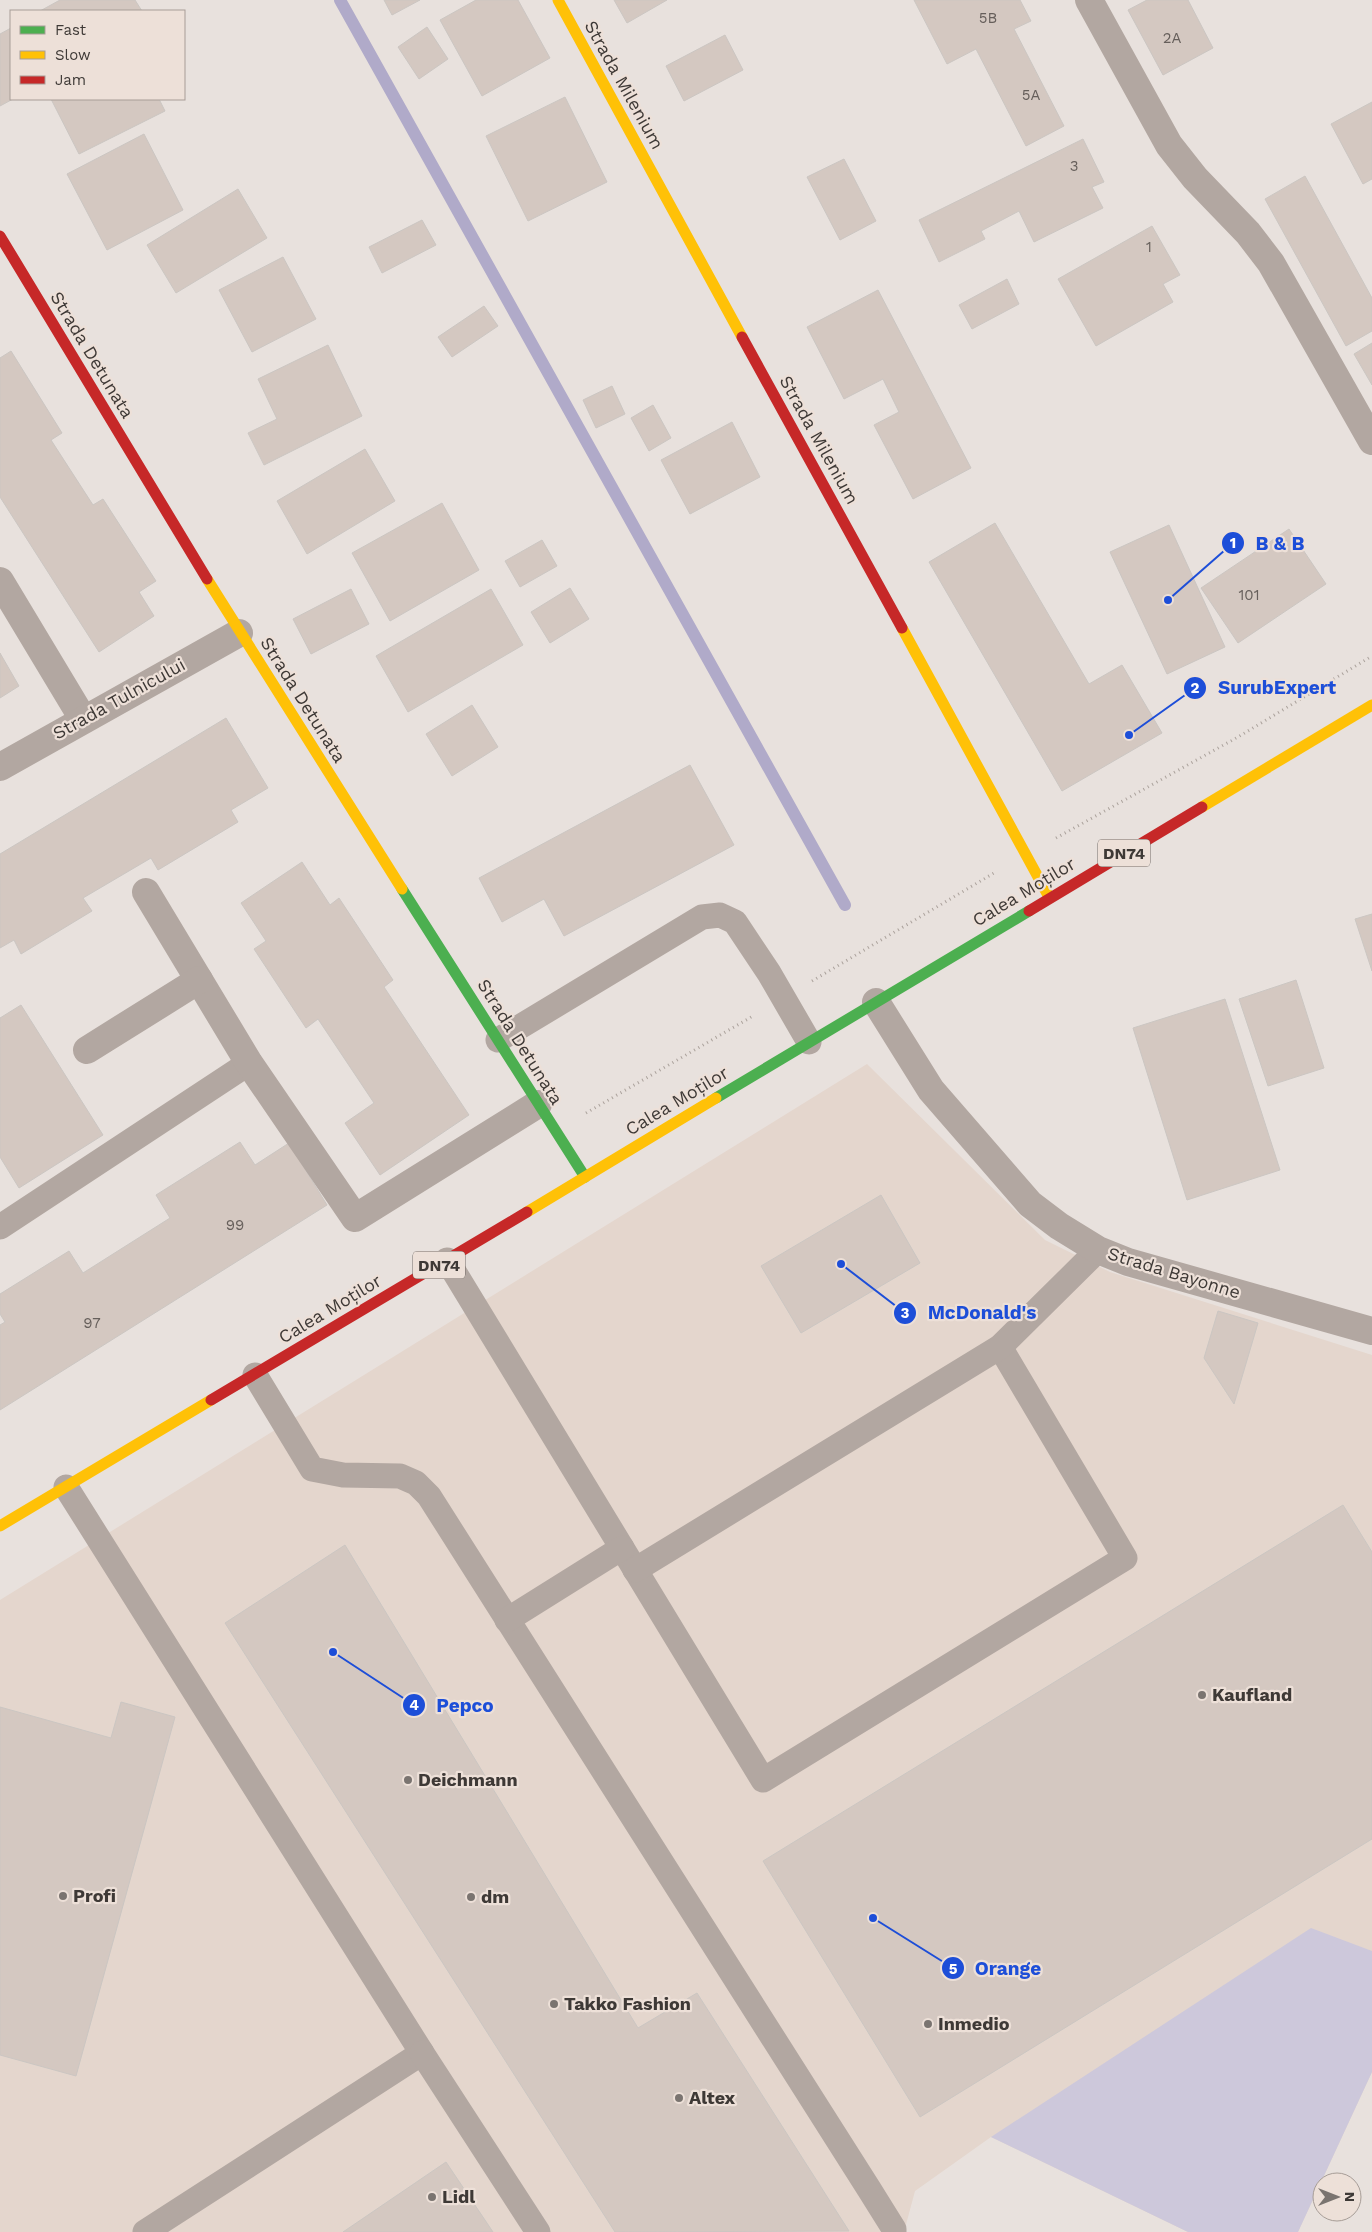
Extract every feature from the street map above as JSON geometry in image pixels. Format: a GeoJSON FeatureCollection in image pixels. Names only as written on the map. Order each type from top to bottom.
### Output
{"type":"FeatureCollection","features":[{"type":"Feature","properties":{"kind":"street","name":"Strada Milenium"},"geometry":{"type":"LineString","coordinates":[[558,0],[1049,897]]}},
{"type":"Feature","properties":{"kind":"street"},"geometry":{"type":"LineString","coordinates":[[1089,0],[1169,145],[1195,178],[1248,233],[1270,263],[1372,441]]}},
{"type":"Feature","properties":{"kind":"street","name":"Strada Detunata"},"geometry":{"type":"LineString","coordinates":[[0,236],[239,633],[585,1178]]}},
{"type":"Feature","properties":{"kind":"street"},"geometry":{"type":"LineString","coordinates":[[0,581],[83,719]]}},
{"type":"Feature","properties":{"kind":"street","name":"Strada Tulnicului"},"geometry":{"type":"LineString","coordinates":[[0,767],[239,633]]}},
{"type":"Feature","properties":{"kind":"street","name":"Calea Moților"},"geometry":{"type":"LineString","coordinates":[[0,1526],[585,1178],[1049,897],[1372,705]]}},
{"type":"Feature","properties":{"kind":"street"},"geometry":{"type":"LineString","coordinates":[[146,892],[249,1063],[355,1218],[538,1104]]}},
{"type":"Feature","properties":{"kind":"street"},"geometry":{"type":"LineString","coordinates":[[87,1050],[200,980]]}},
{"type":"Feature","properties":{"kind":"street","name":"Strada Bayonne"},"geometry":{"type":"LineString","coordinates":[[876,1002],[931,1090],[1030,1204],[1059,1226],[1098,1250],[1147,1268],[1372,1331]]}},
{"type":"Feature","properties":{"kind":"lane"},"geometry":{"type":"LineString","coordinates":[[498,1040],[702,917],[720,915],[735,922],[784,998],[809,1042]]}},
{"type":"Feature","properties":{"kind":"lane"},"geometry":{"type":"LineString","coordinates":[[0,1227],[249,1063]]}},
{"type":"Feature","properties":{"kind":"lane"},"geometry":{"type":"LineString","coordinates":[[635,1570],[1000,1347],[1098,1250]]}},
{"type":"Feature","properties":{"kind":"lane"},"geometry":{"type":"LineString","coordinates":[[447,1260],[763,1780],[1125,1558],[1000,1347]]}},
{"type":"Feature","properties":{"kind":"lane"},"geometry":{"type":"LineString","coordinates":[[255,1375],[312,1469],[343,1476],[400,1476],[416,1483],[429,1496],[884,2213],[894,2232]]}},
{"type":"Feature","properties":{"kind":"lane"},"geometry":{"type":"LineString","coordinates":[[66,1487],[422,2053],[538,2232]]}},
{"type":"Feature","properties":{"kind":"lane"},"geometry":{"type":"LineString","coordinates":[[507,1620],[622,1548]]}},
{"type":"Feature","properties":{"kind":"lane"},"geometry":{"type":"LineString","coordinates":[[144,2232],[422,2053]]}},
{"type":"Feature","properties":{"kind":"path"},"geometry":{"type":"LineString","coordinates":[[555,1130],[1026,855],[1238,737],[1372,656]]}},
{"type":"Feature","properties":{"kind":"shaded area"},"geometry":{"type":"Polygon","coordinates":[[[867,1064],[1045,1240],[1110,1272],[1372,1355],[1372,2072],[1326,2172],[1312,2172],[1312,2202],[1298,2232],[1188,2232],[991,2137],[915,2191],[904,2232],[0,2232],[0,1600],[867,1064]]]}},
{"type":"Feature","properties":{"kind":"shaded area"},"geometry":{"type":"Polygon","coordinates":[[[1311,1928],[1372,1951],[1372,2072],[1326,2172],[1312,2172],[1312,2202],[1298,2232],[1188,2232],[991,2137],[1311,1928]]]}},
{"type":"Feature","properties":{"kind":"building"},"geometry":{"type":"Polygon","coordinates":[[[60,0],[135,0],[141,10],[42,10],[60,0]]]}},
{"type":"Feature","properties":{"kind":"building"},"geometry":{"type":"Polygon","coordinates":[[[384,0],[420,0],[392,15],[384,0]]]}},
{"type":"Feature","properties":{"kind":"building"},"geometry":{"type":"Polygon","coordinates":[[[476,0],[518,0],[550,58],[482,96],[440,20],[476,0]]]}},
{"type":"Feature","properties":{"kind":"building"},"geometry":{"type":"Polygon","coordinates":[[[614,0],[667,0],[627,23],[614,0]]]}},
{"type":"Feature","properties":{"kind":"building"},"geometry":{"type":"Polygon","coordinates":[[[914,0],[1020,0],[1031,21],[1014,29],[1064,126],[1026,146],[976,49],[947,64],[914,0]]]}},
{"type":"Feature","properties":{"kind":"building"},"geometry":{"type":"Polygon","coordinates":[[[1147,0],[1188,0],[1213,48],[1163,75],[1128,10],[1147,0]]]}},
{"type":"Feature","properties":{"kind":"building"},"geometry":{"type":"Polygon","coordinates":[[[427,27],[448,59],[419,79],[398,47],[427,27]]]}},
{"type":"Feature","properties":{"kind":"building"},"geometry":{"type":"Polygon","coordinates":[[[10,29],[11,100],[0,106],[0,34],[10,29]]]}},
{"type":"Feature","properties":{"kind":"building"},"geometry":{"type":"Polygon","coordinates":[[[725,35],[743,70],[684,101],[666,66],[725,35]]]}},
{"type":"Feature","properties":{"kind":"building"},"geometry":{"type":"Polygon","coordinates":[[[565,97],[607,182],[528,221],[486,136],[565,97]]]}},
{"type":"Feature","properties":{"kind":"building"},"geometry":{"type":"Polygon","coordinates":[[[52,100],[160,100],[165,111],[79,154],[52,100]]]}},
{"type":"Feature","properties":{"kind":"building"},"geometry":{"type":"Polygon","coordinates":[[[1372,102],[1372,179],[1363,184],[1331,124],[1372,102]]]}},
{"type":"Feature","properties":{"kind":"building"},"geometry":{"type":"Polygon","coordinates":[[[144,134],[183,210],[107,250],[67,174],[144,134]]]}},
{"type":"Feature","properties":{"kind":"building"},"geometry":{"type":"Polygon","coordinates":[[[1083,139],[1104,182],[1092,187],[1103,208],[1034,242],[1019,211],[981,231],[985,239],[939,262],[919,220],[1083,139]]]}},
{"type":"Feature","properties":{"kind":"building"},"geometry":{"type":"Polygon","coordinates":[[[844,159],[876,221],[840,240],[807,177],[844,159]]]}},
{"type":"Feature","properties":{"kind":"building"},"geometry":{"type":"Polygon","coordinates":[[[1305,176],[1372,298],[1372,331],[1346,346],[1265,199],[1305,176]]]}},
{"type":"Feature","properties":{"kind":"building"},"geometry":{"type":"Polygon","coordinates":[[[238,189],[267,238],[176,293],[147,245],[238,189]]]}},
{"type":"Feature","properties":{"kind":"building"},"geometry":{"type":"Polygon","coordinates":[[[422,220],[436,245],[382,273],[369,247],[422,220]]]}},
{"type":"Feature","properties":{"kind":"building"},"geometry":{"type":"Polygon","coordinates":[[[1152,226],[1180,275],[1163,284],[1173,302],[1096,346],[1058,279],[1152,226]]]}},
{"type":"Feature","properties":{"kind":"building"},"geometry":{"type":"Polygon","coordinates":[[[283,257],[316,319],[252,352],[219,290],[283,257]]]}},
{"type":"Feature","properties":{"kind":"building"},"geometry":{"type":"Polygon","coordinates":[[[1007,279],[1019,304],[972,329],[959,305],[1007,279]]]}},
{"type":"Feature","properties":{"kind":"building"},"geometry":{"type":"Polygon","coordinates":[[[878,290],[971,468],[913,499],[874,425],[899,412],[883,379],[844,399],[807,327],[878,290]]]}},
{"type":"Feature","properties":{"kind":"building"},"geometry":{"type":"Polygon","coordinates":[[[484,306],[498,326],[452,357],[438,337],[484,306]]]}},
{"type":"Feature","properties":{"kind":"building"},"geometry":{"type":"Polygon","coordinates":[[[1372,343],[1372,385],[1354,354],[1372,343]]]}},
{"type":"Feature","properties":{"kind":"building"},"geometry":{"type":"Polygon","coordinates":[[[328,345],[362,416],[264,465],[248,433],[277,419],[258,379],[328,345]]]}},
{"type":"Feature","properties":{"kind":"building"},"geometry":{"type":"Polygon","coordinates":[[[11,351],[62,433],[51,440],[93,505],[103,499],[156,581],[139,592],[154,616],[99,652],[0,497],[0,358],[11,351]]]}},
{"type":"Feature","properties":{"kind":"building"},"geometry":{"type":"Polygon","coordinates":[[[612,386],[625,414],[596,428],[583,400],[612,386]]]}},
{"type":"Feature","properties":{"kind":"building"},"geometry":{"type":"Polygon","coordinates":[[[653,405],[671,438],[649,451],[631,418],[653,405]]]}},
{"type":"Feature","properties":{"kind":"building"},"geometry":{"type":"Polygon","coordinates":[[[732,422],[760,477],[690,514],[661,460],[732,422]]]}},
{"type":"Feature","properties":{"kind":"building"},"geometry":{"type":"Polygon","coordinates":[[[365,449],[395,501],[307,554],[277,501],[365,449]]]}},
{"type":"Feature","properties":{"kind":"building"},"geometry":{"type":"Polygon","coordinates":[[[442,503],[479,570],[390,621],[352,553],[442,503]]]}},
{"type":"Feature","properties":{"kind":"building"},"geometry":{"type":"Polygon","coordinates":[[[995,523],[1089,684],[1122,665],[1162,733],[1062,791],[929,562],[995,523]]]}},
{"type":"Feature","properties":{"kind":"building"},"geometry":{"type":"Polygon","coordinates":[[[1169,525],[1225,647],[1167,674],[1110,552],[1169,525]]]}},
{"type":"Feature","properties":{"kind":"building"},"geometry":{"type":"Polygon","coordinates":[[[1289,529],[1326,584],[1238,643],[1201,588],[1289,529]]]}},
{"type":"Feature","properties":{"kind":"building"},"geometry":{"type":"Polygon","coordinates":[[[542,540],[557,566],[520,587],[505,561],[542,540]]]}},
{"type":"Feature","properties":{"kind":"building"},"geometry":{"type":"Polygon","coordinates":[[[570,588],[589,619],[550,643],[531,612],[570,588]]]}},
{"type":"Feature","properties":{"kind":"building"},"geometry":{"type":"Polygon","coordinates":[[[351,589],[369,624],[311,654],[293,619],[351,589]]]}},
{"type":"Feature","properties":{"kind":"building"},"geometry":{"type":"Polygon","coordinates":[[[491,589],[523,645],[408,712],[376,656],[491,589]]]}},
{"type":"Feature","properties":{"kind":"building"},"geometry":{"type":"Polygon","coordinates":[[[0,653],[19,686],[0,698],[0,653]]]}},
{"type":"Feature","properties":{"kind":"building"},"geometry":{"type":"Polygon","coordinates":[[[472,705],[498,747],[452,776],[426,734],[472,705]]]}},
{"type":"Feature","properties":{"kind":"building"},"geometry":{"type":"Polygon","coordinates":[[[226,718],[268,788],[231,810],[238,822],[158,870],[151,858],[83,898],[92,911],[21,954],[14,940],[0,948],[0,854],[226,718]]]}},
{"type":"Feature","properties":{"kind":"building"},"geometry":{"type":"Polygon","coordinates":[[[690,765],[734,845],[564,936],[544,899],[502,922],[479,878],[690,765]]]}},
{"type":"Feature","properties":{"kind":"building"},"geometry":{"type":"Polygon","coordinates":[[[302,862],[330,905],[339,898],[393,980],[384,987],[469,1115],[380,1175],[345,1123],[374,1103],[318,1019],[306,1028],[254,949],[266,941],[241,903],[302,862]]]}},
{"type":"Feature","properties":{"kind":"building"},"geometry":{"type":"Polygon","coordinates":[[[1372,914],[1372,971],[1355,919],[1372,914]]]}},
{"type":"Feature","properties":{"kind":"building"},"geometry":{"type":"Polygon","coordinates":[[[1296,980],[1324,1068],[1268,1086],[1239,999],[1296,980]]]}},
{"type":"Feature","properties":{"kind":"building"},"geometry":{"type":"Polygon","coordinates":[[[1225,999],[1280,1170],[1187,1200],[1133,1028],[1225,999]]]}},
{"type":"Feature","properties":{"kind":"building"},"geometry":{"type":"Polygon","coordinates":[[[21,1005],[103,1135],[19,1188],[0,1157],[0,1018],[21,1005]]]}},
{"type":"Feature","properties":{"kind":"building"},"geometry":{"type":"Polygon","coordinates":[[[240,1142],[255,1165],[289,1143],[327,1205],[0,1410],[0,1325],[5,1322],[0,1314],[0,1294],[69,1251],[83,1273],[170,1218],[156,1195],[240,1142]]]}},
{"type":"Feature","properties":{"kind":"building"},"geometry":{"type":"Polygon","coordinates":[[[881,1195],[920,1263],[801,1333],[761,1266],[881,1195]]]}},
{"type":"Feature","properties":{"kind":"building"},"geometry":{"type":"Polygon","coordinates":[[[1218,1311],[1258,1323],[1234,1404],[1204,1358],[1218,1311]]]}},
{"type":"Feature","properties":{"kind":"building","name":"Kaufland"},"geometry":{"type":"Polygon","coordinates":[[[1343,1505],[1372,1552],[1372,1839],[920,2117],[763,1861],[1343,1505]]]}},
{"type":"Feature","properties":{"kind":"building"},"geometry":{"type":"Polygon","coordinates":[[[345,1545],[638,2028],[697,1993],[849,2231],[615,2232],[225,1623],[345,1545]]]}},
{"type":"Feature","properties":{"kind":"building","name":"Profi"},"geometry":{"type":"Polygon","coordinates":[[[121,1702],[175,1717],[76,2076],[0,2055],[0,1707],[111,1738],[121,1702]]]}},
{"type":"Feature","properties":{"kind":"building","name":"Lidl"},"geometry":{"type":"Polygon","coordinates":[[[446,2162],[493,2232],[343,2232],[446,2162]]]}},
{"type":"Feature","properties":{"kind":"waterway"},"geometry":{"type":"LineString","coordinates":[[340,0],[845,905]]}},
{"type":"Feature","properties":{"kind":"traffic: fast"},"geometry":{"type":"LineString","coordinates":[[402,889],[585,1177]]}},
{"type":"Feature","properties":{"kind":"traffic: fast"},"geometry":{"type":"LineString","coordinates":[[716,1098],[1029,911]]}},
{"type":"Feature","properties":{"kind":"traffic: slow"},"geometry":{"type":"LineString","coordinates":[[558,0],[742,337]]}},
{"type":"Feature","properties":{"kind":"traffic: slow"},"geometry":{"type":"LineString","coordinates":[[207,579],[402,889]]}},
{"type":"Feature","properties":{"kind":"traffic: slow"},"geometry":{"type":"LineString","coordinates":[[902,628],[1049,897]]}},
{"type":"Feature","properties":{"kind":"traffic: slow"},"geometry":{"type":"LineString","coordinates":[[1202,807],[1372,705]]}},
{"type":"Feature","properties":{"kind":"traffic: slow"},"geometry":{"type":"LineString","coordinates":[[527,1212],[716,1098]]}},
{"type":"Feature","properties":{"kind":"traffic: slow"},"geometry":{"type":"LineString","coordinates":[[0,1526],[211,1400]]}},
{"type":"Feature","properties":{"kind":"traffic: jam"},"geometry":{"type":"LineString","coordinates":[[0,236],[207,579]]}},
{"type":"Feature","properties":{"kind":"traffic: jam"},"geometry":{"type":"LineString","coordinates":[[742,337],[902,628]]}},
{"type":"Feature","properties":{"kind":"traffic: jam"},"geometry":{"type":"LineString","coordinates":[[1029,911],[1202,807]]}},
{"type":"Feature","properties":{"kind":"traffic: jam"},"geometry":{"type":"LineString","coordinates":[[211,1400],[527,1212]]}},
{"type":"Feature","properties":{"kind":"place","name":"B & B"},"geometry":{"type":"Point","coordinates":[1168,600]}},
{"type":"Feature","properties":{"kind":"place","name":"SurubExpert"},"geometry":{"type":"Point","coordinates":[1129,735]}},
{"type":"Feature","properties":{"kind":"place","name":"McDonald's"},"geometry":{"type":"Point","coordinates":[841,1264]}},
{"type":"Feature","properties":{"kind":"place","name":"Pepco"},"geometry":{"type":"Point","coordinates":[333,1652]}},
{"type":"Feature","properties":{"kind":"place","name":"Kaufland"},"geometry":{"type":"Point","coordinates":[1202,1695]}},
{"type":"Feature","properties":{"kind":"place","name":"Deichmann"},"geometry":{"type":"Point","coordinates":[408,1780]}},
{"type":"Feature","properties":{"kind":"place","name":"Profi"},"geometry":{"type":"Point","coordinates":[63,1896]}},
{"type":"Feature","properties":{"kind":"place","name":"dm"},"geometry":{"type":"Point","coordinates":[471,1897]}},
{"type":"Feature","properties":{"kind":"place","name":"Orange"},"geometry":{"type":"Point","coordinates":[873,1918]}},
{"type":"Feature","properties":{"kind":"place","name":"Takko Fashion"},"geometry":{"type":"Point","coordinates":[554,2004]}},
{"type":"Feature","properties":{"kind":"place","name":"Inmedio"},"geometry":{"type":"Point","coordinates":[928,2024]}},
{"type":"Feature","properties":{"kind":"place","name":"Altex"},"geometry":{"type":"Point","coordinates":[679,2098]}},
{"type":"Feature","properties":{"kind":"place","name":"Lidl"},"geometry":{"type":"Point","coordinates":[432,2197]}}]}
